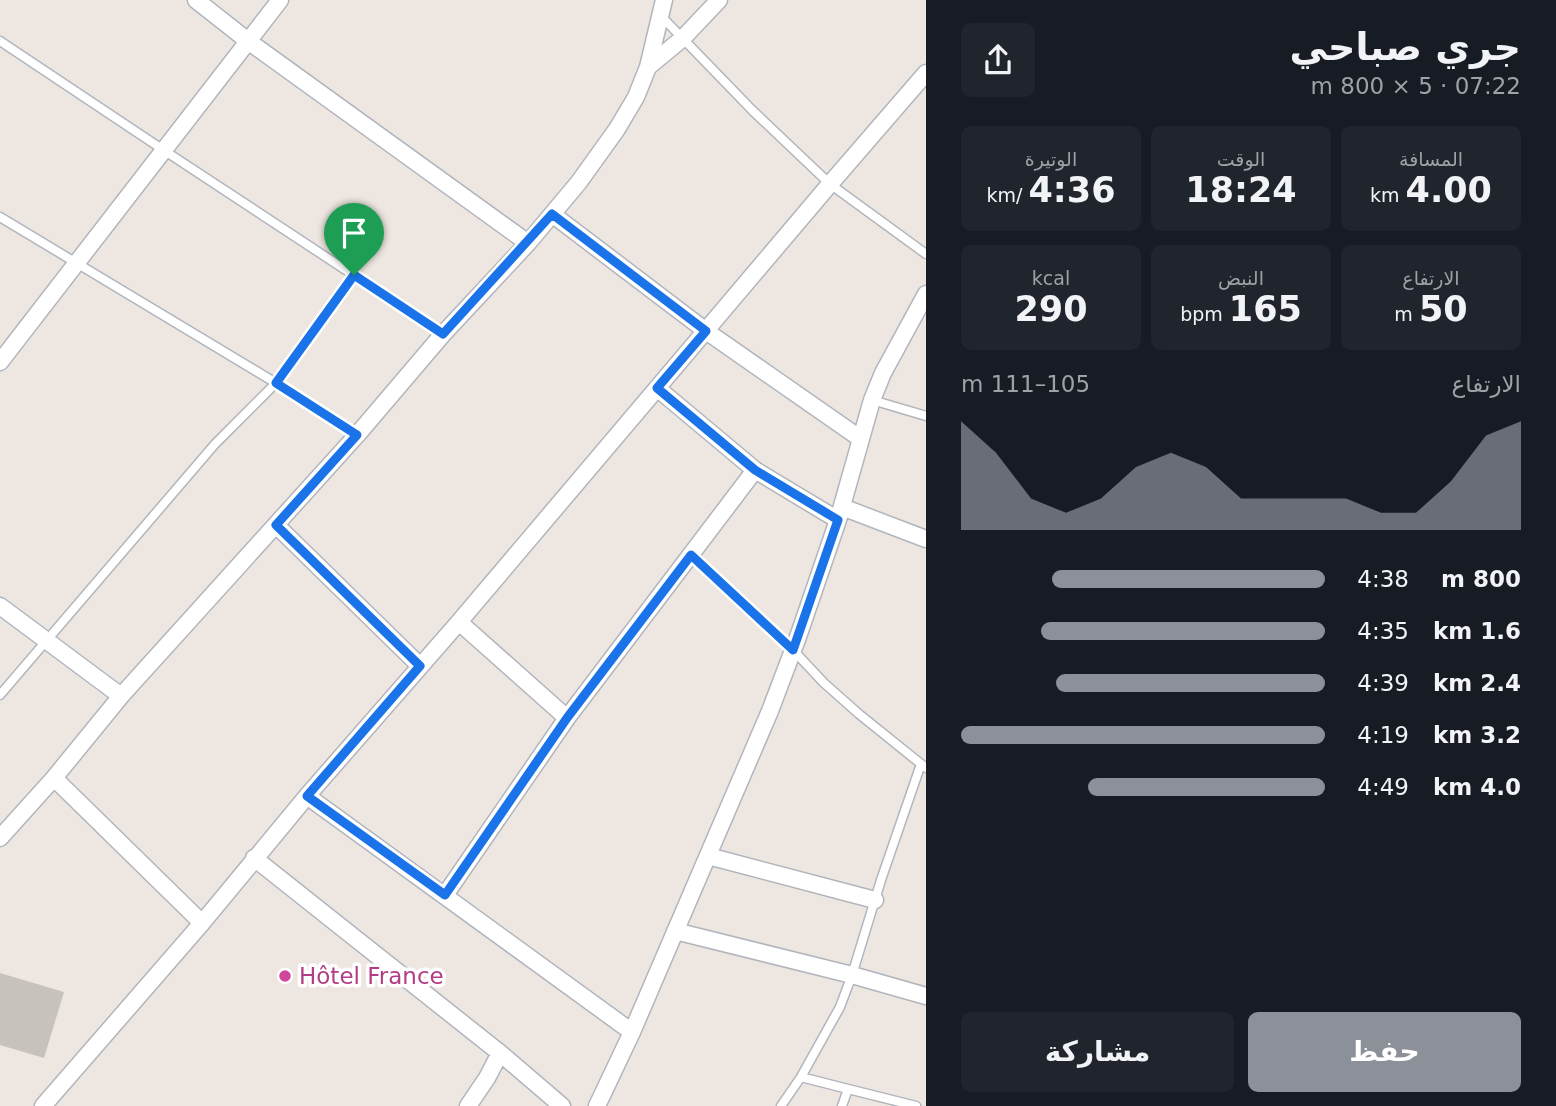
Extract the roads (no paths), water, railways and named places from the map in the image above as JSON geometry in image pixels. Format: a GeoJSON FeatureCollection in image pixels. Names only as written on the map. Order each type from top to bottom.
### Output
{"type":"FeatureCollection","features":[{"type":"Feature","properties":{"kind":"street"},"geometry":{"type":"LineString","coordinates":[[195,0],[528,243]]}},
{"type":"Feature","properties":{"kind":"street"},"geometry":{"type":"LineString","coordinates":[[0,362],[280,0]]}},
{"type":"Feature","properties":{"kind":"street"},"geometry":{"type":"LineString","coordinates":[[648,66],[683,38],[719,0]]}},
{"type":"Feature","properties":{"kind":"street"},"geometry":{"type":"LineString","coordinates":[[0,838],[54,778],[121,696],[357,435],[443,334],[528,243],[579,183],[636,97],[648,66],[662,8]]}},
{"type":"Feature","properties":{"kind":"street"},"geometry":{"type":"LineString","coordinates":[[43,1106],[926,73]]}},
{"type":"Feature","properties":{"kind":"street"},"geometry":{"type":"LineString","coordinates":[[552,214],[706,331],[861,439]]}},
{"type":"Feature","properties":{"kind":"street"},"geometry":{"type":"LineString","coordinates":[[597,1106],[632,1032],[770,711],[840,514],[872,400],[883,373],[926,294]]}},
{"type":"Feature","properties":{"kind":"street"},"geometry":{"type":"LineString","coordinates":[[657,388],[755,470],[840,514],[926,539]]}},
{"type":"Feature","properties":{"kind":"street"},"geometry":{"type":"LineString","coordinates":[[445,895],[567,718],[755,470]]}},
{"type":"Feature","properties":{"kind":"street"},"geometry":{"type":"LineString","coordinates":[[276,525],[420,666]]}},
{"type":"Feature","properties":{"kind":"street"},"geometry":{"type":"LineString","coordinates":[[0,607],[121,696]]}},
{"type":"Feature","properties":{"kind":"street"},"geometry":{"type":"LineString","coordinates":[[459,622],[567,718]]}},
{"type":"Feature","properties":{"kind":"street"},"geometry":{"type":"LineString","coordinates":[[54,778],[202,923]]}},
{"type":"Feature","properties":{"kind":"street"},"geometry":{"type":"LineString","coordinates":[[307,796],[632,1032]]}},
{"type":"Feature","properties":{"kind":"street"},"geometry":{"type":"LineString","coordinates":[[708,856],[875,900]]}},
{"type":"Feature","properties":{"kind":"street"},"geometry":{"type":"LineString","coordinates":[[254,858],[562,1106]]}},
{"type":"Feature","properties":{"kind":"street"},"geometry":{"type":"LineString","coordinates":[[676,931],[926,996]]}},
{"type":"Feature","properties":{"kind":"street"},"geometry":{"type":"LineString","coordinates":[[468,1106],[500,1054]]}},
{"type":"Feature","properties":{"kind":"lane"},"geometry":{"type":"LineString","coordinates":[[662,8],[683,38],[752,110],[830,184],[926,254]]}},
{"type":"Feature","properties":{"kind":"lane"},"geometry":{"type":"LineString","coordinates":[[0,41],[443,334]]}},
{"type":"Feature","properties":{"kind":"lane"},"geometry":{"type":"LineString","coordinates":[[0,217],[276,383],[357,435]]}},
{"type":"Feature","properties":{"kind":"lane"},"geometry":{"type":"LineString","coordinates":[[0,695],[215,444],[276,383],[354,275]]}},
{"type":"Feature","properties":{"kind":"lane"},"geometry":{"type":"LineString","coordinates":[[872,400],[926,416]]}},
{"type":"Feature","properties":{"kind":"lane"},"geometry":{"type":"LineString","coordinates":[[691,555],[833,691],[923,766],[840,1007],[801,1077],[781,1106]]}},
{"type":"Feature","properties":{"kind":"lane"},"geometry":{"type":"LineString","coordinates":[[801,1077],[916,1106]]}},
{"type":"Feature","properties":{"kind":"lane"},"geometry":{"type":"LineString","coordinates":[[842,1106],[848,1089]]}},
{"type":"Feature","properties":{"kind":"place","name":"Hôtel France"},"geometry":{"type":"Point","coordinates":[285,976]}}]}
